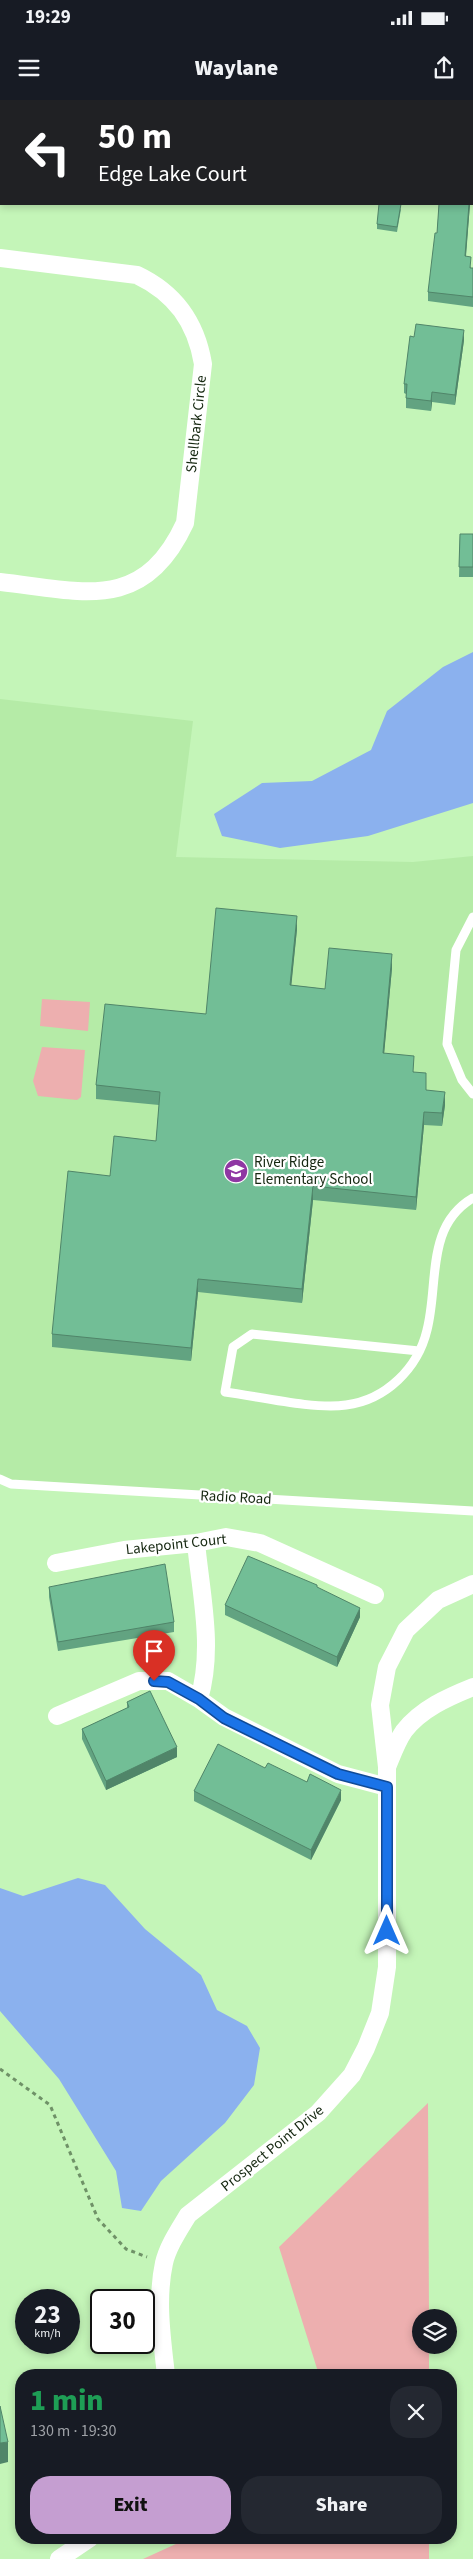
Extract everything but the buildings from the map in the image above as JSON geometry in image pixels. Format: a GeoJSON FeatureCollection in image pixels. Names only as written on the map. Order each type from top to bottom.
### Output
{"type":"FeatureCollection","features":[{"type":"Feature","properties":{"kind":"street","name":"Shellbark Circle"},"geometry":{"type":"LineString","coordinates":[[0,258],[137,275],[155,284],[184,312],[200,345],[203,364],[185,523],[173,546],[152,572],[136,583],[98,592],[0,582]]}},
{"type":"Feature","properties":{"kind":"street","name":"Lakepoint Court"},"geometry":{"type":"LineString","coordinates":[[56,1563],[124,1550],[196,1543],[226,1537],[260,1543],[375,1595]]}},
{"type":"Feature","properties":{"kind":"street"},"geometry":{"type":"LineString","coordinates":[[196,1543],[208,1659],[199,1699]]}},
{"type":"Feature","properties":{"kind":"street","name":"Prospect Point Drive"},"geometry":{"type":"LineString","coordinates":[[165,2369],[160,2317],[164,2263],[177,2233],[188,2215],[318,2113],[352,2076],[380,2013],[387,1967],[387,1767],[380,1705],[387,1667],[406,1630],[438,1600],[473,1584]]}},
{"type":"Feature","properties":{"kind":"street"},"geometry":{"type":"LineString","coordinates":[[57,1716],[139,1680],[168,1682],[199,1699],[224,1718],[338,1774],[387,1787]]}},
{"type":"Feature","properties":{"kind":"street","name":"Prospect Point Drive"},"geometry":{"type":"LineString","coordinates":[[387,1767],[404,1731],[422,1714],[445,1698],[473,1687]]}},
{"type":"Feature","properties":{"kind":"street"},"geometry":{"type":"LineString","coordinates":[[58,2559],[81,2544]]}},
{"type":"Feature","properties":{"kind":"lane"},"geometry":{"type":"LineString","coordinates":[[473,917],[456,950],[447,1044],[462,1080],[473,1094]]}},
{"type":"Feature","properties":{"kind":"lane"},"geometry":{"type":"LineString","coordinates":[[419,1351],[252,1334],[233,1347],[225,1392],[324,1406],[344,1406],[363,1402],[394,1385],[419,1351],[428,1329],[435,1257],[444,1230],[455,1214],[473,1198]]}},
{"type":"Feature","properties":{"kind":"lane","name":"Radio Road"},"geometry":{"type":"LineString","coordinates":[[0,1479],[11,1484],[473,1511]]}},
{"type":"Feature","properties":{"kind":"path"},"geometry":{"type":"LineString","coordinates":[[0,2069],[50,2105],[98,2219],[126,2249],[164,2263]]}},
{"type":"Feature","properties":{"kind":"shaded area","name":"River Ridge Elementary School"},"geometry":{"type":"Polygon","coordinates":[[[0,699],[193,721],[176,857],[413,862],[473,856],[473,1511],[0,1479],[0,699]]]}},
{"type":"Feature","properties":{"kind":"shaded area"},"geometry":{"type":"Polygon","coordinates":[[[42,999],[90,1002],[88,1031],[40,1026],[42,999]]]}},
{"type":"Feature","properties":{"kind":"shaded area"},"geometry":{"type":"Polygon","coordinates":[[[42,1047],[85,1050],[81,1097],[77,1100],[38,1096],[33,1081],[42,1047]]]}},
{"type":"Feature","properties":{"kind":"shaded area"},"geometry":{"type":"Polygon","coordinates":[[[428,2103],[429,2309],[412,2309],[412,2354],[429,2354],[429,2369],[317,2369],[279,2247],[428,2103]]]}},
{"type":"Feature","properties":{"kind":"shaded area"},"geometry":{"type":"Polygon","coordinates":[[[176,2544],[429,2544],[429,2559],[143,2559],[176,2544]]]}},
{"type":"Feature","properties":{"kind":"water"},"geometry":{"type":"Polygon","coordinates":[[[473,652],[473,803],[368,836],[280,848],[222,836],[214,814],[262,783],[312,781],[371,750],[387,711],[443,667],[473,652]]]}},
{"type":"Feature","properties":{"kind":"water"},"geometry":{"type":"Polygon","coordinates":[[[78,1878],[105,1885],[145,1929],[201,1975],[217,2010],[247,2026],[260,2048],[254,2085],[225,2123],[161,2181],[141,2211],[122,2208],[116,2171],[59,2079],[0,2011],[0,1888],[23,1896],[78,1878]]]}},
{"type":"Feature","properties":{"kind":"place","name":"River Ridge Elementary School"},"geometry":{"type":"Point","coordinates":[236,1171]}},
{"type":"Feature","properties":{"kind":"route"},"geometry":{"type":"LineString","coordinates":[[154,1681],[168,1682],[199,1699],[224,1718],[338,1774],[387,1787],[387,1931]]}}]}
